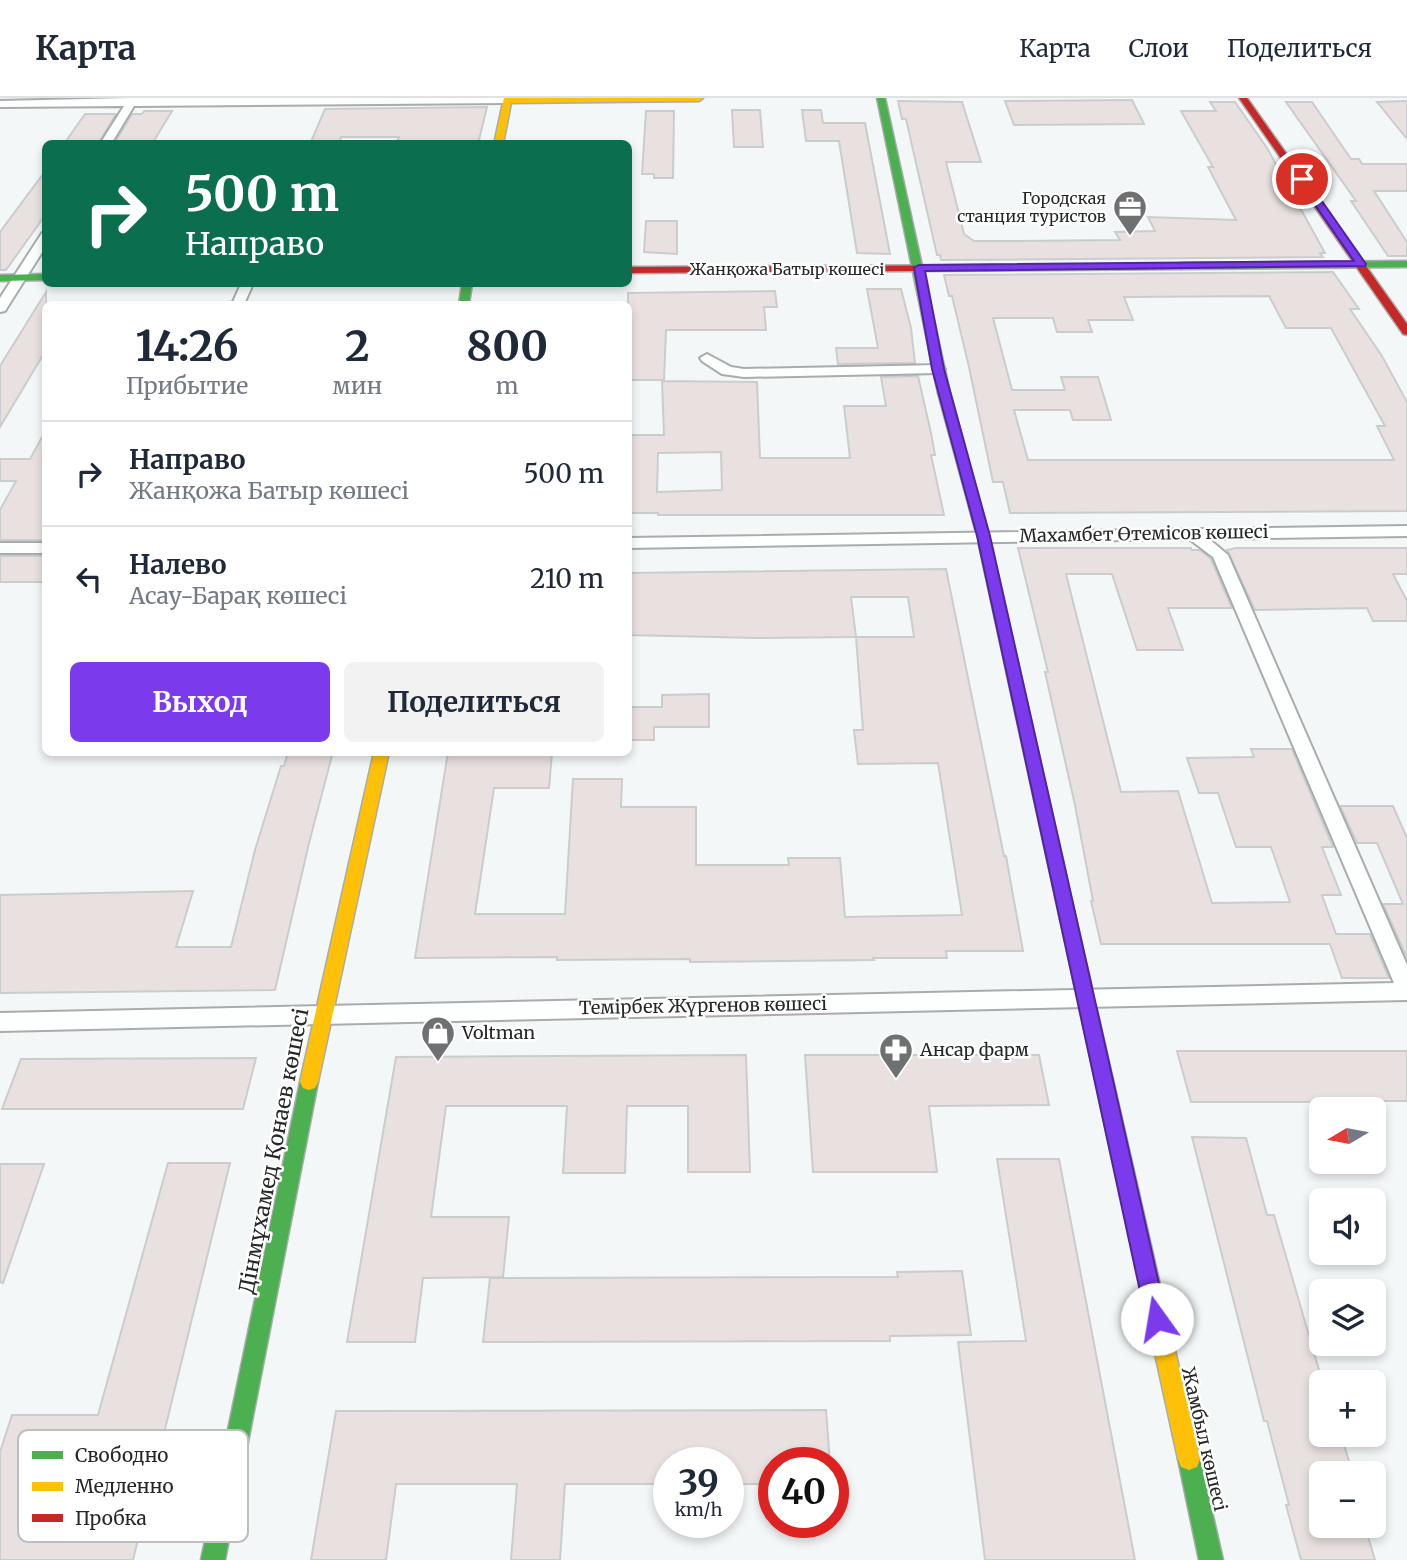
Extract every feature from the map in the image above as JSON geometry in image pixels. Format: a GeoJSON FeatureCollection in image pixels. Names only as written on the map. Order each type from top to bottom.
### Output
{"type":"FeatureCollection","features":[{"type":"Feature","properties":{"kind":"street"},"geometry":{"type":"LineString","coordinates":[[0,104],[699,98]]}},
{"type":"Feature","properties":{"kind":"street","name":"Жамбыл көшесі"},"geometry":{"type":"LineString","coordinates":[[881,98],[919,268],[938,369],[983,536],[1211,1560]]}},
{"type":"Feature","properties":{"kind":"street"},"geometry":{"type":"LineString","coordinates":[[1243,98],[1407,332]]}},
{"type":"Feature","properties":{"kind":"street"},"geometry":{"type":"LineString","coordinates":[[499,140],[508,99]]}},
{"type":"Feature","properties":{"kind":"street"},"geometry":{"type":"LineString","coordinates":[[108,140],[133,101]]}},
{"type":"Feature","properties":{"kind":"street"},"geometry":{"type":"LineString","coordinates":[[0,308],[42,242]]}},
{"type":"Feature","properties":{"kind":"street","name":"Жанқожа Батыр көшесі"},"geometry":{"type":"LineString","coordinates":[[632,270],[1407,264]]}},
{"type":"Feature","properties":{"kind":"street"},"geometry":{"type":"LineString","coordinates":[[0,278],[42,277]]}},
{"type":"Feature","properties":{"kind":"street"},"geometry":{"type":"LineString","coordinates":[[707,358],[727,371],[744,373],[938,369]]}},
{"type":"Feature","properties":{"kind":"street","name":"Махамбет Өтемісов көшесі"},"geometry":{"type":"LineString","coordinates":[[632,543],[1407,531]]}},
{"type":"Feature","properties":{"kind":"street"},"geometry":{"type":"LineString","coordinates":[[1191,533],[1220,555],[1407,990]]}},
{"type":"Feature","properties":{"kind":"street"},"geometry":{"type":"LineString","coordinates":[[0,548],[42,548]]}},
{"type":"Feature","properties":{"kind":"street","name":"Дінмұхамед Қонаев көшесі"},"geometry":{"type":"LineString","coordinates":[[239,1430],[322,1015],[381,756]]}},
{"type":"Feature","properties":{"kind":"street","name":"Темірбек Жүргенов көшесі"},"geometry":{"type":"LineString","coordinates":[[0,1022],[1407,990]]}},
{"type":"Feature","properties":{"kind":"street","name":"Дінмұхамед Қонаев көшесі"},"geometry":{"type":"LineString","coordinates":[[213,1560],[217,1542]]}},
{"type":"Feature","properties":{"kind":"building"},"geometry":{"type":"Polygon","coordinates":[[[1132,100],[1144,124],[1014,125],[1005,101],[1132,100]]]}},
{"type":"Feature","properties":{"kind":"building"},"geometry":{"type":"Polygon","coordinates":[[[898,101],[962,102],[981,162],[946,162],[964,234],[974,241],[1120,240],[1115,232],[1155,231],[1148,217],[1236,220],[1208,167],[1213,167],[1181,111],[1216,111],[1210,102],[1235,102],[1267,148],[1325,253],[1320,253],[1323,257],[941,260],[940,255],[937,255],[906,119],[902,119],[898,101]]]}},
{"type":"Feature","properties":{"kind":"building"},"geometry":{"type":"Polygon","coordinates":[[[1407,101],[1407,139],[1377,102],[1407,101]]]}},
{"type":"Feature","properties":{"kind":"building"},"geometry":{"type":"Polygon","coordinates":[[[1286,102],[1312,102],[1351,159],[1359,159],[1362,164],[1407,164],[1407,191],[1374,191],[1407,242],[1407,256],[1388,256],[1351,201],[1356,201],[1286,102]]]}},
{"type":"Feature","properties":{"kind":"building"},"geometry":{"type":"Polygon","coordinates":[[[487,107],[479,140],[341,137],[340,140],[312,140],[325,109],[487,107]]]}},
{"type":"Feature","properties":{"kind":"building"},"geometry":{"type":"Polygon","coordinates":[[[732,110],[760,110],[763,147],[734,147],[732,110]]]}},
{"type":"Feature","properties":{"kind":"building"},"geometry":{"type":"Polygon","coordinates":[[[802,110],[821,110],[823,123],[865,123],[890,254],[857,253],[839,141],[806,141],[802,110]]]}},
{"type":"Feature","properties":{"kind":"building"},"geometry":{"type":"Polygon","coordinates":[[[144,111],[172,111],[154,140],[116,140],[132,114],[142,114],[144,111]]]}},
{"type":"Feature","properties":{"kind":"building"},"geometry":{"type":"Polygon","coordinates":[[[646,111],[674,111],[673,178],[654,178],[654,174],[642,174],[646,111]]]}},
{"type":"Feature","properties":{"kind":"building"},"geometry":{"type":"Polygon","coordinates":[[[85,114],[116,114],[100,140],[67,140],[85,114]]]}},
{"type":"Feature","properties":{"kind":"building"},"geometry":{"type":"Polygon","coordinates":[[[42,175],[42,220],[6,270],[0,270],[0,232],[42,175]]]}},
{"type":"Feature","properties":{"kind":"building"},"geometry":{"type":"Polygon","coordinates":[[[646,221],[677,221],[677,254],[644,252],[646,221]]]}},
{"type":"Feature","properties":{"kind":"building"},"geometry":{"type":"Polygon","coordinates":[[[1333,272],[1359,309],[1350,309],[1382,356],[1407,402],[1407,511],[1010,513],[1003,482],[993,482],[969,367],[952,296],[949,296],[944,275],[1333,272]],[[1269,296],[1124,297],[1133,320],[1088,320],[1092,332],[1057,332],[1053,318],[993,318],[1012,390],[1065,390],[1061,377],[1098,377],[1111,420],[1073,420],[1070,410],[1014,410],[1028,460],[1394,460],[1377,426],[1385,426],[1331,328],[1286,328],[1269,296]]]}},
{"type":"Feature","properties":{"kind":"building"},"geometry":{"type":"Polygon","coordinates":[[[867,289],[901,289],[911,328],[915,363],[838,364],[836,348],[878,348],[867,289]]]}},
{"type":"Feature","properties":{"kind":"building"},"geometry":{"type":"Polygon","coordinates":[[[775,291],[777,307],[764,307],[766,330],[666,330],[664,380],[632,380],[632,301],[628,301],[628,293],[775,291]]]}},
{"type":"Feature","properties":{"kind":"building"},"geometry":{"type":"Polygon","coordinates":[[[46,292],[46,301],[42,301],[42,357],[0,427],[0,366],[46,292]]]}},
{"type":"Feature","properties":{"kind":"building"},"geometry":{"type":"Polygon","coordinates":[[[918,376],[931,433],[935,455],[931,455],[944,515],[632,513],[632,435],[664,435],[662,381],[757,382],[760,458],[850,458],[844,406],[886,406],[881,377],[918,376]],[[721,452],[658,453],[657,492],[722,490],[721,452]]]}},
{"type":"Feature","properties":{"kind":"building"},"geometry":{"type":"Polygon","coordinates":[[[42,437],[42,540],[0,540],[0,510],[16,481],[0,481],[0,459],[30,459],[42,437]]]}},
{"type":"Feature","properties":{"kind":"building"},"geometry":{"type":"Polygon","coordinates":[[[1018,548],[1191,548],[1200,550],[1211,559],[1232,608],[1168,608],[1183,650],[1137,650],[1112,574],[1066,574],[1121,792],[1178,791],[1212,903],[1290,902],[1271,847],[1236,847],[1218,793],[1199,793],[1187,758],[1254,757],[1251,749],[1292,749],[1333,847],[1322,847],[1341,895],[1322,895],[1336,934],[1370,934],[1389,978],[1342,978],[1330,944],[1101,944],[1075,805],[1045,672],[1048,672],[1018,548]]]}},
{"type":"Feature","properties":{"kind":"building"},"geometry":{"type":"Polygon","coordinates":[[[1407,548],[1407,574],[1393,574],[1407,601],[1407,621],[1373,621],[1367,608],[1255,610],[1227,550],[1407,548]]]}},
{"type":"Feature","properties":{"kind":"building"},"geometry":{"type":"Polygon","coordinates":[[[0,556],[42,556],[42,582],[0,582],[0,556]]]}},
{"type":"Feature","properties":{"kind":"building"},"geometry":{"type":"Polygon","coordinates":[[[946,569],[1006,856],[1023,951],[946,951],[947,958],[873,958],[874,960],[690,962],[690,959],[557,960],[557,957],[415,958],[447,756],[552,756],[549,788],[494,788],[475,914],[565,914],[573,779],[622,779],[621,807],[696,807],[696,865],[789,865],[788,858],[840,858],[845,917],[962,915],[938,763],[858,764],[854,730],[863,730],[856,637],[632,635],[632,573],[946,569]],[[851,597],[856,637],[914,637],[908,597],[851,597]]]}},
{"type":"Feature","properties":{"kind":"building"},"geometry":{"type":"Polygon","coordinates":[[[709,694],[709,727],[654,727],[654,740],[632,740],[632,707],[662,707],[662,695],[709,694]]]}},
{"type":"Feature","properties":{"kind":"building"},"geometry":{"type":"Polygon","coordinates":[[[287,756],[332,756],[275,990],[0,993],[0,895],[193,891],[176,947],[231,947],[255,850],[281,766],[284,766],[287,756]]]}},
{"type":"Feature","properties":{"kind":"building"},"geometry":{"type":"Polygon","coordinates":[[[1340,806],[1393,806],[1407,838],[1407,958],[1383,904],[1403,904],[1377,843],[1357,843],[1340,806]]]}},
{"type":"Feature","properties":{"kind":"building"},"geometry":{"type":"Polygon","coordinates":[[[1177,1051],[1407,1051],[1407,1101],[1386,1101],[1386,1097],[1309,1097],[1309,1102],[1191,1102],[1177,1051]]]}},
{"type":"Feature","properties":{"kind":"building"},"geometry":{"type":"Polygon","coordinates":[[[746,1055],[750,1172],[688,1172],[688,1106],[627,1106],[625,1173],[563,1173],[567,1106],[446,1106],[431,1217],[509,1217],[503,1277],[423,1278],[415,1342],[347,1342],[396,1057],[746,1055]]]}},
{"type":"Feature","properties":{"kind":"building"},"geometry":{"type":"Polygon","coordinates":[[[805,1055],[1039,1055],[1049,1105],[929,1106],[937,1172],[813,1172],[805,1055]]]}},
{"type":"Feature","properties":{"kind":"building"},"geometry":{"type":"Polygon","coordinates":[[[256,1058],[243,1109],[2,1109],[21,1059],[256,1058]]]}},
{"type":"Feature","properties":{"kind":"building"},"geometry":{"type":"Polygon","coordinates":[[[1192,1137],[1246,1138],[1267,1215],[1274,1215],[1309,1336],[1309,1356],[1315,1356],[1319,1370],[1309,1370],[1309,1447],[1345,1447],[1349,1461],[1309,1461],[1309,1538],[1369,1538],[1375,1560],[1301,1560],[1267,1421],[1264,1421],[1192,1137]]]}},
{"type":"Feature","properties":{"kind":"building"},"geometry":{"type":"Polygon","coordinates":[[[997,1159],[1059,1159],[1135,1560],[985,1560],[958,1342],[1026,1341],[997,1159]]]}},
{"type":"Feature","properties":{"kind":"building"},"geometry":{"type":"Polygon","coordinates":[[[168,1163],[230,1163],[165,1430],[18,1430],[18,1542],[137,1542],[133,1560],[0,1560],[0,1452],[12,1415],[98,1415],[168,1163]]]}},
{"type":"Feature","properties":{"kind":"building"},"geometry":{"type":"Polygon","coordinates":[[[0,1164],[44,1164],[3,1283],[0,1282],[0,1164]]]}},
{"type":"Feature","properties":{"kind":"building"},"geometry":{"type":"Polygon","coordinates":[[[962,1271],[971,1335],[890,1336],[890,1341],[483,1342],[490,1278],[898,1277],[897,1272],[962,1271]]]}},
{"type":"Feature","properties":{"kind":"building"},"geometry":{"type":"Polygon","coordinates":[[[826,1410],[829,1447],[758,1447],[758,1484],[744,1484],[744,1447],[653,1447],[653,1484],[565,1484],[560,1560],[511,1560],[517,1484],[396,1484],[386,1560],[311,1560],[336,1411],[826,1410]]]}},
{"type":"Feature","properties":{"kind":"traffic: fast"},"geometry":{"type":"LineString","coordinates":[[881,98],[944,393]]}},
{"type":"Feature","properties":{"kind":"traffic: fast"},"geometry":{"type":"LineString","coordinates":[[1181,266],[1407,264]]}},
{"type":"Feature","properties":{"kind":"traffic: fast"},"geometry":{"type":"LineString","coordinates":[[0,278],[42,277]]}},
{"type":"Feature","properties":{"kind":"traffic: fast"},"geometry":{"type":"LineString","coordinates":[[464,301],[467,287]]}},
{"type":"Feature","properties":{"kind":"traffic: fast"},"geometry":{"type":"LineString","coordinates":[[239,1430],[309,1082]]}},
{"type":"Feature","properties":{"kind":"traffic: fast"},"geometry":{"type":"LineString","coordinates":[[1189,1459],[1211,1560]]}},
{"type":"Feature","properties":{"kind":"traffic: fast"},"geometry":{"type":"LineString","coordinates":[[213,1560],[217,1542]]}},
{"type":"Feature","properties":{"kind":"traffic: slow"},"geometry":{"type":"LineString","coordinates":[[499,140],[508,98]]}},
{"type":"Feature","properties":{"kind":"traffic: slow"},"geometry":{"type":"LineString","coordinates":[[507,100],[699,98]]}},
{"type":"Feature","properties":{"kind":"traffic: slow"},"geometry":{"type":"LineString","coordinates":[[309,1082],[381,756]]}},
{"type":"Feature","properties":{"kind":"traffic: slow"},"geometry":{"type":"LineString","coordinates":[[1068,919],[1189,1459]]}},
{"type":"Feature","properties":{"kind":"traffic: jam"},"geometry":{"type":"LineString","coordinates":[[1243,98],[1407,332]]}},
{"type":"Feature","properties":{"kind":"traffic: jam"},"geometry":{"type":"LineString","coordinates":[[632,270],[1181,266]]}},
{"type":"Feature","properties":{"kind":"traffic: jam"},"geometry":{"type":"LineString","coordinates":[[944,393],[983,536],[1068,919]]}},
{"type":"Feature","properties":{"kind":"place","name":"Городская станция туристов"},"geometry":{"type":"Point","coordinates":[1130,237]}},
{"type":"Feature","properties":{"kind":"place","name":"Voltman"},"geometry":{"type":"Point","coordinates":[438,1063]}},
{"type":"Feature","properties":{"kind":"place","name":"Ансар фарм"},"geometry":{"type":"Point","coordinates":[896,1080]}},
{"type":"Feature","properties":{"kind":"route"},"geometry":{"type":"LineString","coordinates":[[1157,1319],[983,536],[938,369],[919,268],[1361,264],[1302,179]]}}]}
